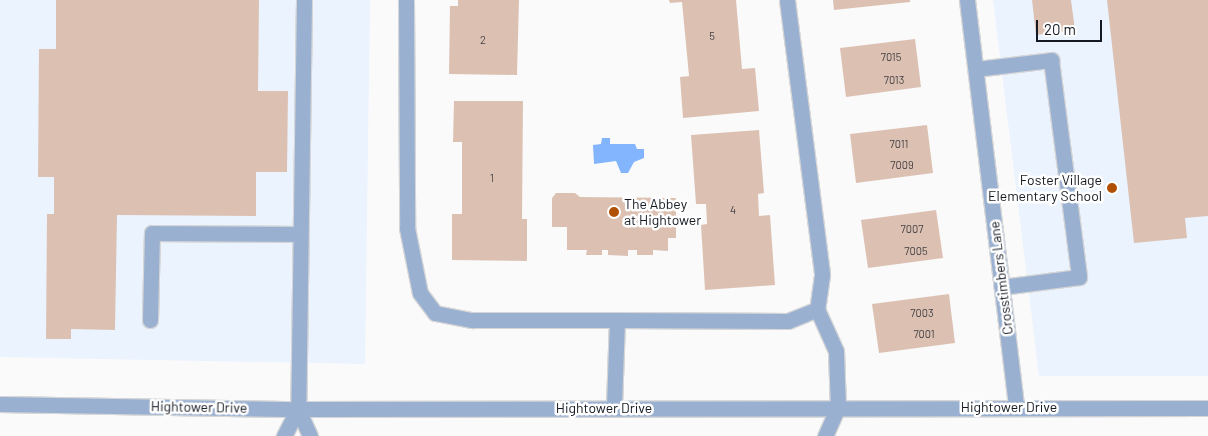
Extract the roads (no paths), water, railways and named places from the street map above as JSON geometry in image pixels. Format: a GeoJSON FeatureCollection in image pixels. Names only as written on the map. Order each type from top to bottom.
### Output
{"type":"FeatureCollection","features":[{"type":"Feature","properties":{"kind":"street"},"geometry":{"type":"LineString","coordinates":[[304,0],[298,408],[310,436]]}},
{"type":"Feature","properties":{"kind":"street"},"geometry":{"type":"LineString","coordinates":[[406,0],[407,228],[420,293],[435,313],[472,320],[788,321],[817,309]]}},
{"type":"Feature","properties":{"kind":"street"},"geometry":{"type":"LineString","coordinates":[[787,0],[822,275],[817,309],[836,351],[838,407],[825,436]]}},
{"type":"Feature","properties":{"kind":"street","name":"Crosstimbers Lane"},"geometry":{"type":"LineString","coordinates":[[967,0],[1016,407]]}},
{"type":"Feature","properties":{"kind":"street"},"geometry":{"type":"LineString","coordinates":[[976,69],[1051,60],[1079,277],[1002,287]]}},
{"type":"Feature","properties":{"kind":"street"},"geometry":{"type":"LineString","coordinates":[[150,320],[152,233],[300,234]]}},
{"type":"Feature","properties":{"kind":"street"},"geometry":{"type":"LineString","coordinates":[[614,408],[616,320]]}},
{"type":"Feature","properties":{"kind":"street","name":"Hightower Drive"},"geometry":{"type":"LineString","coordinates":[[0,404],[298,408],[1208,408]]}},
{"type":"Feature","properties":{"kind":"street"},"geometry":{"type":"LineString","coordinates":[[284,436],[298,408]]}},
{"type":"Feature","properties":{"kind":"water"},"geometry":{"type":"Polygon","coordinates":[[[602,138],[610,138],[610,144],[635,144],[637,149],[644,149],[644,158],[634,162],[628,173],[621,173],[616,161],[594,164],[593,145],[601,144],[602,138]]]}},
{"type":"Feature","properties":{"kind":"place","name":"Foster Village Elementary School"},"geometry":{"type":"Point","coordinates":[1112,188]}},
{"type":"Feature","properties":{"kind":"place","name":"The Abbey at Hightower"},"geometry":{"type":"Point","coordinates":[614,212]}}]}
